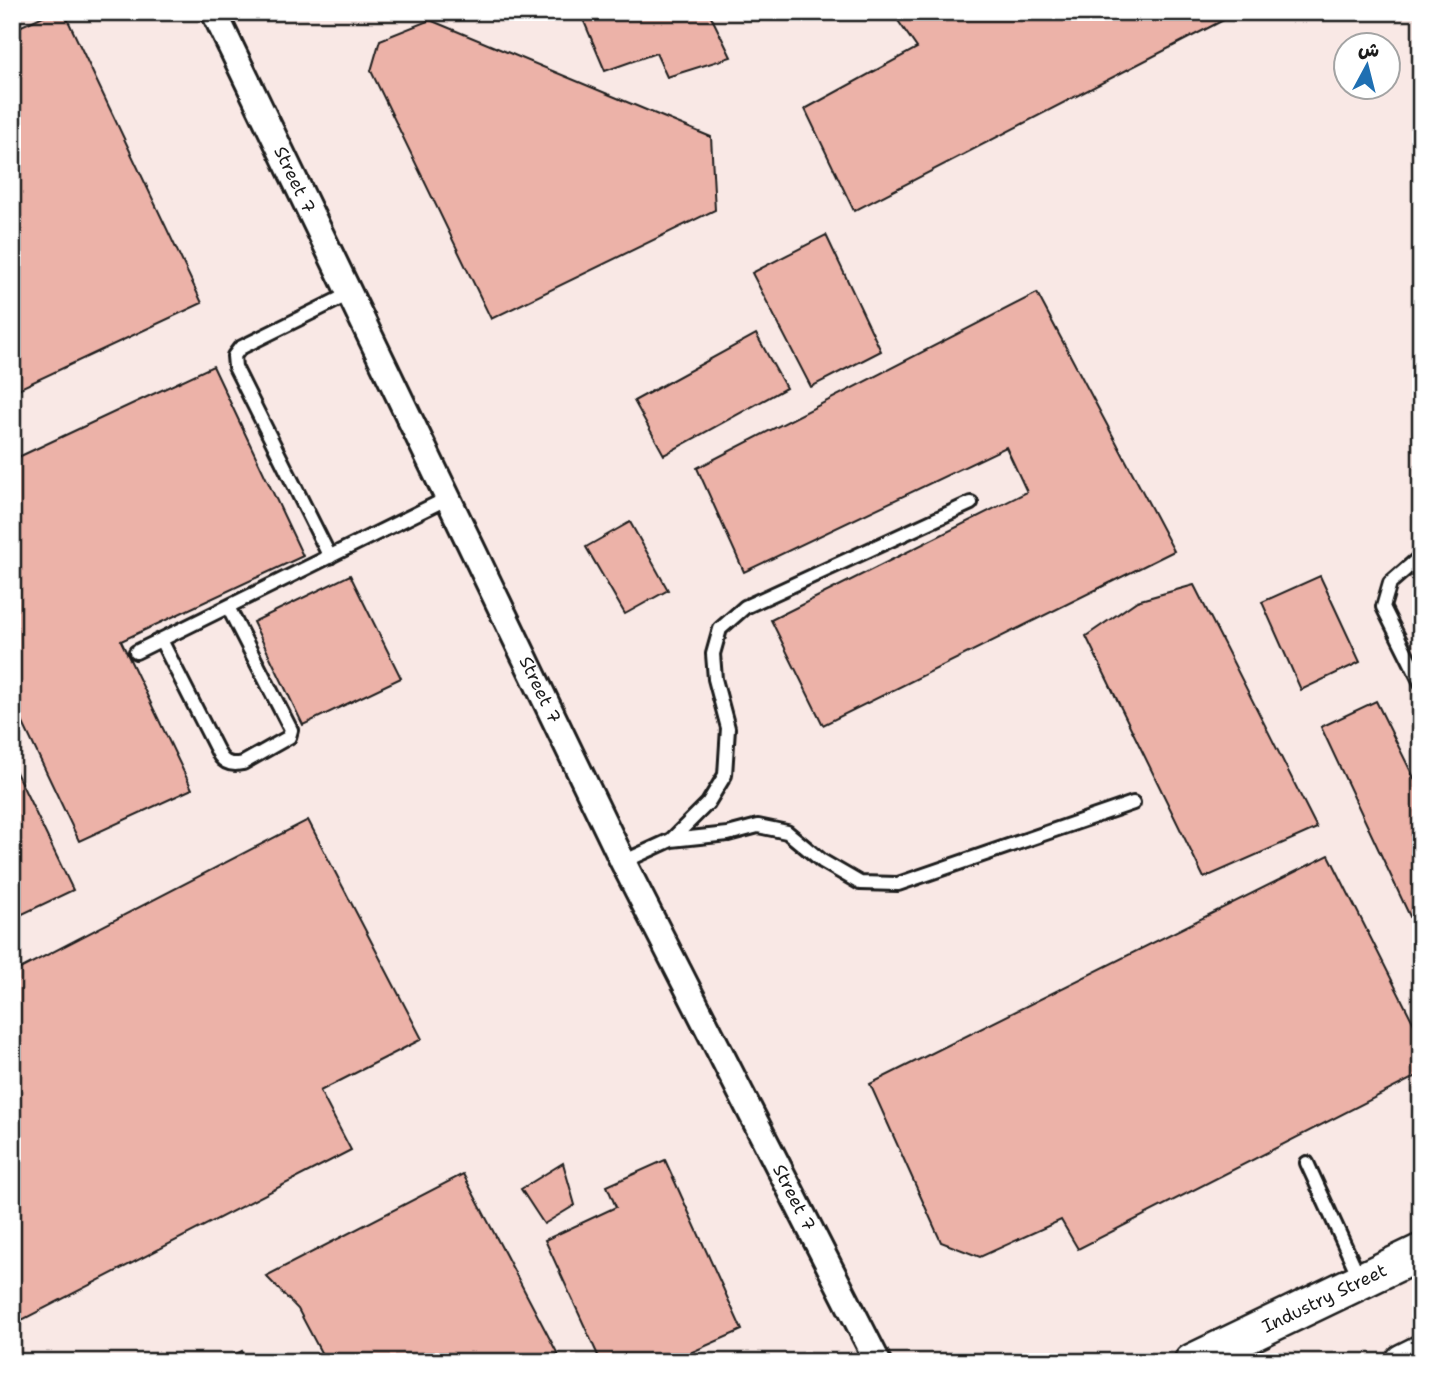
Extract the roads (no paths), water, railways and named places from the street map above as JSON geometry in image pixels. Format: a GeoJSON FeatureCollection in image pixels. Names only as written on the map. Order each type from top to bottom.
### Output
{"type":"FeatureCollection","features":[{"type":"Feature","properties":{"kind":"street","name":"Street 7"},"geometry":{"type":"LineString","coordinates":[[214,12],[623,862],[877,1362]]}},
{"type":"Feature","properties":{"kind":"street","name":"Industry Street"},"geometry":{"type":"LineString","coordinates":[[1192,1362],[1421,1252]]}},
{"type":"Feature","properties":{"kind":"street"},"geometry":{"type":"LineString","coordinates":[[1403,1362],[1421,1353]]}},
{"type":"Feature","properties":{"kind":"lane"},"geometry":{"type":"LineString","coordinates":[[330,557],[235,367],[234,356],[240,348],[349,294]]}},
{"type":"Feature","properties":{"kind":"lane"},"geometry":{"type":"LineString","coordinates":[[136,652],[448,498]]}},
{"type":"Feature","properties":{"kind":"lane"},"geometry":{"type":"LineString","coordinates":[[671,840],[708,803],[724,775],[728,728],[715,679],[713,654],[720,629],[745,607],[971,503]]}},
{"type":"Feature","properties":{"kind":"lane"},"geometry":{"type":"LineString","coordinates":[[1421,556],[1390,583],[1383,607],[1421,683]]}},
{"type":"Feature","properties":{"kind":"lane"},"geometry":{"type":"LineString","coordinates":[[160,640],[220,756],[230,764],[243,763],[289,737],[290,730],[228,607]]}},
{"type":"Feature","properties":{"kind":"lane"},"geometry":{"type":"LineString","coordinates":[[623,862],[671,840],[728,834],[758,826],[787,832],[822,861],[860,883],[898,884],[1133,803]]}},
{"type":"Feature","properties":{"kind":"lane"},"geometry":{"type":"LineString","coordinates":[[1307,1163],[1361,1281]]}}]}
